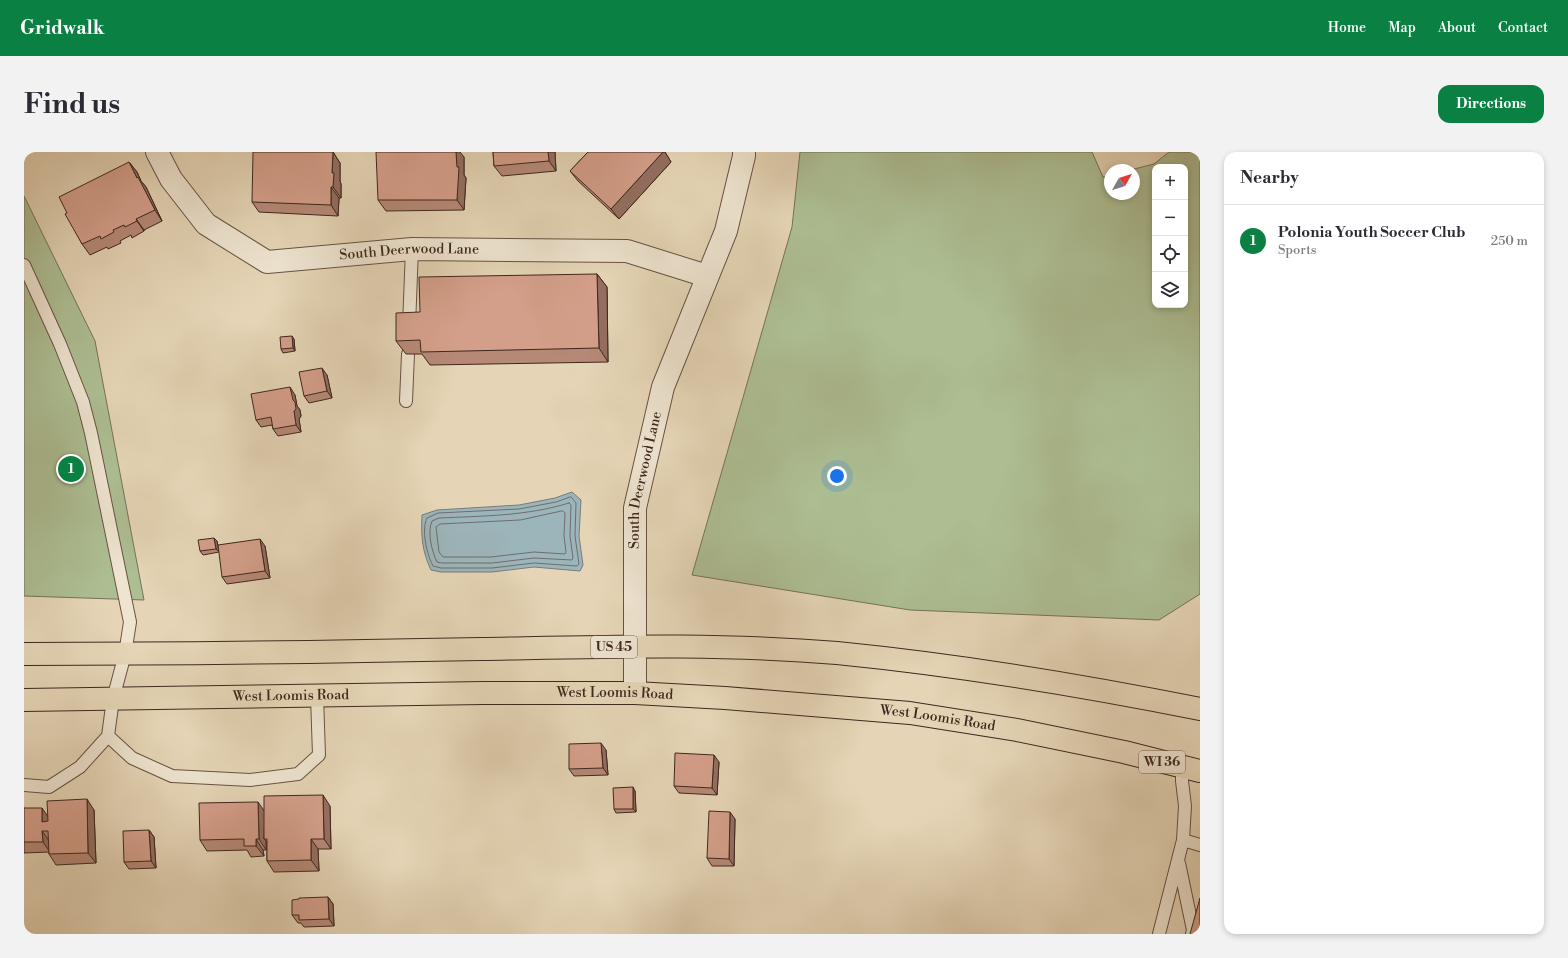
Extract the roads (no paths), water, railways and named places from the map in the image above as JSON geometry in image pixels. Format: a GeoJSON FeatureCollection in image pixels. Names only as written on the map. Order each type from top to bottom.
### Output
{"type":"FeatureCollection","features":[{"type":"Feature","properties":{"kind":"main road","name":"US 45"},"geometry":{"type":"LineString","coordinates":[[24,654],[125,654],[634,646],[742,648],[836,653],[1009,675],[1200,709]]}},
{"type":"Feature","properties":{"kind":"main road","name":"West Loomis Road"},"geometry":{"type":"LineString","coordinates":[[24,700],[113,700],[483,693],[635,693],[733,698],[910,713],[1017,730],[1191,764]]}},
{"type":"Feature","properties":{"kind":"street","name":"South Deerwood Lane"},"geometry":{"type":"LineString","coordinates":[[157,152],[171,179],[206,224],[267,262],[412,249],[627,251],[707,276]]}},
{"type":"Feature","properties":{"kind":"street","name":"South Deerwood Lane"},"geometry":{"type":"LineString","coordinates":[[635,693],[635,508],[663,387],[726,231],[744,152]]}},
{"type":"Feature","properties":{"kind":"lane"},"geometry":{"type":"LineString","coordinates":[[409,326],[412,249]]}},
{"type":"Feature","properties":{"kind":"lane"},"geometry":{"type":"LineString","coordinates":[[24,265],[69,365],[84,408],[130,622],[125,654],[113,700],[108,736],[80,767],[49,787],[24,785]]}},
{"type":"Feature","properties":{"kind":"lane"},"geometry":{"type":"LineString","coordinates":[[406,401],[408,354]]}},
{"type":"Feature","properties":{"kind":"lane"},"geometry":{"type":"LineString","coordinates":[[108,736],[132,758],[172,776],[250,780],[298,774],[318,755],[317,696]]}},
{"type":"Feature","properties":{"kind":"lane"},"geometry":{"type":"LineString","coordinates":[[1159,934],[1183,840],[1185,806],[1191,764]]}},
{"type":"Feature","properties":{"kind":"lane"},"geometry":{"type":"LineString","coordinates":[[1183,840],[1200,846]]}},
{"type":"Feature","properties":{"kind":"lane"},"geometry":{"type":"LineString","coordinates":[[1178,860],[1193,930],[1192,934]]}},
{"type":"Feature","properties":{"kind":"water"},"geometry":{"type":"Polygon","coordinates":[[[572,492],[581,500],[579,536],[583,565],[580,571],[534,567],[492,572],[441,572],[431,570],[423,543],[422,515],[437,510],[519,505],[555,498],[572,492]]]}},
{"type":"Feature","properties":{"kind":"place","name":"Polonia Youth Soccer Club"},"geometry":{"type":"Point","coordinates":[71,469]}}]}
